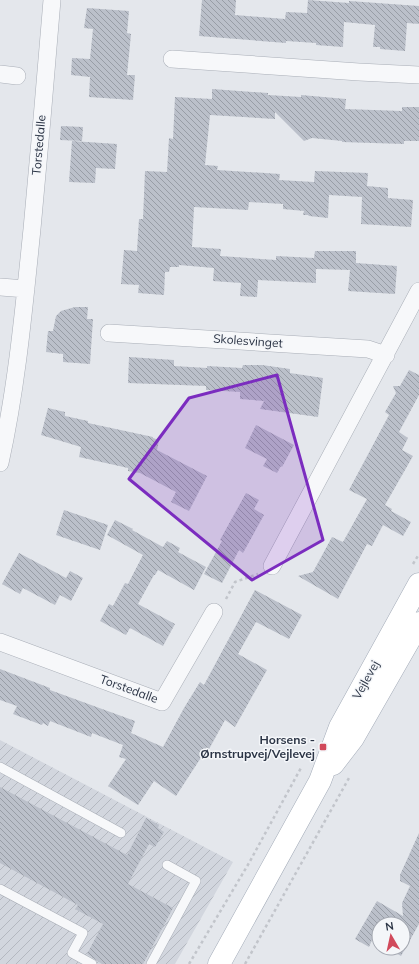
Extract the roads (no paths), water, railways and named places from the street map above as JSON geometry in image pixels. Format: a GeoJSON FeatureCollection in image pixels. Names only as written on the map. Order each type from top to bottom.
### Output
{"type":"FeatureCollection","features":[{"type":"Feature","properties":{"kind":"main road","name":"Vejlevej"},"geometry":{"type":"LineString","coordinates":[[320,781],[340,727],[419,584]]}},
{"type":"Feature","properties":{"kind":"main road","name":"Vejlevej"},"geometry":{"type":"LineString","coordinates":[[219,964],[320,781],[352,738],[419,623]]}},
{"type":"Feature","properties":{"kind":"street","name":"Torstedalle"},"geometry":{"type":"LineString","coordinates":[[0,463],[6,437],[16,371],[26,289],[52,0]]}},
{"type":"Feature","properties":{"kind":"street"},"geometry":{"type":"LineString","coordinates":[[172,59],[419,75]]}},
{"type":"Feature","properties":{"kind":"street"},"geometry":{"type":"LineString","coordinates":[[0,74],[17,76]]}},
{"type":"Feature","properties":{"kind":"street"},"geometry":{"type":"LineString","coordinates":[[0,287],[26,289]]}},
{"type":"Feature","properties":{"kind":"street"},"geometry":{"type":"LineString","coordinates":[[272,566],[419,291]]}},
{"type":"Feature","properties":{"kind":"street","name":"Skolesvinget"},"geometry":{"type":"LineString","coordinates":[[109,333],[368,349],[386,354]]}},
{"type":"Feature","properties":{"kind":"street","name":"Torstedalle"},"geometry":{"type":"LineString","coordinates":[[0,642],[162,702],[214,612]]}},
{"type":"Feature","properties":{"kind":"lane"},"geometry":{"type":"LineString","coordinates":[[0,767],[121,833]]}},
{"type":"Feature","properties":{"kind":"lane"},"geometry":{"type":"LineString","coordinates":[[151,964],[196,881],[167,865]]}},
{"type":"Feature","properties":{"kind":"lane"},"geometry":{"type":"LineString","coordinates":[[0,889],[83,933],[72,953],[92,964]]}},
{"type":"Feature","properties":{"kind":"place","name":"Horsens - Ørnstrupvej/Vejlevej"},"geometry":{"type":"Point","coordinates":[323,747]}}]}
